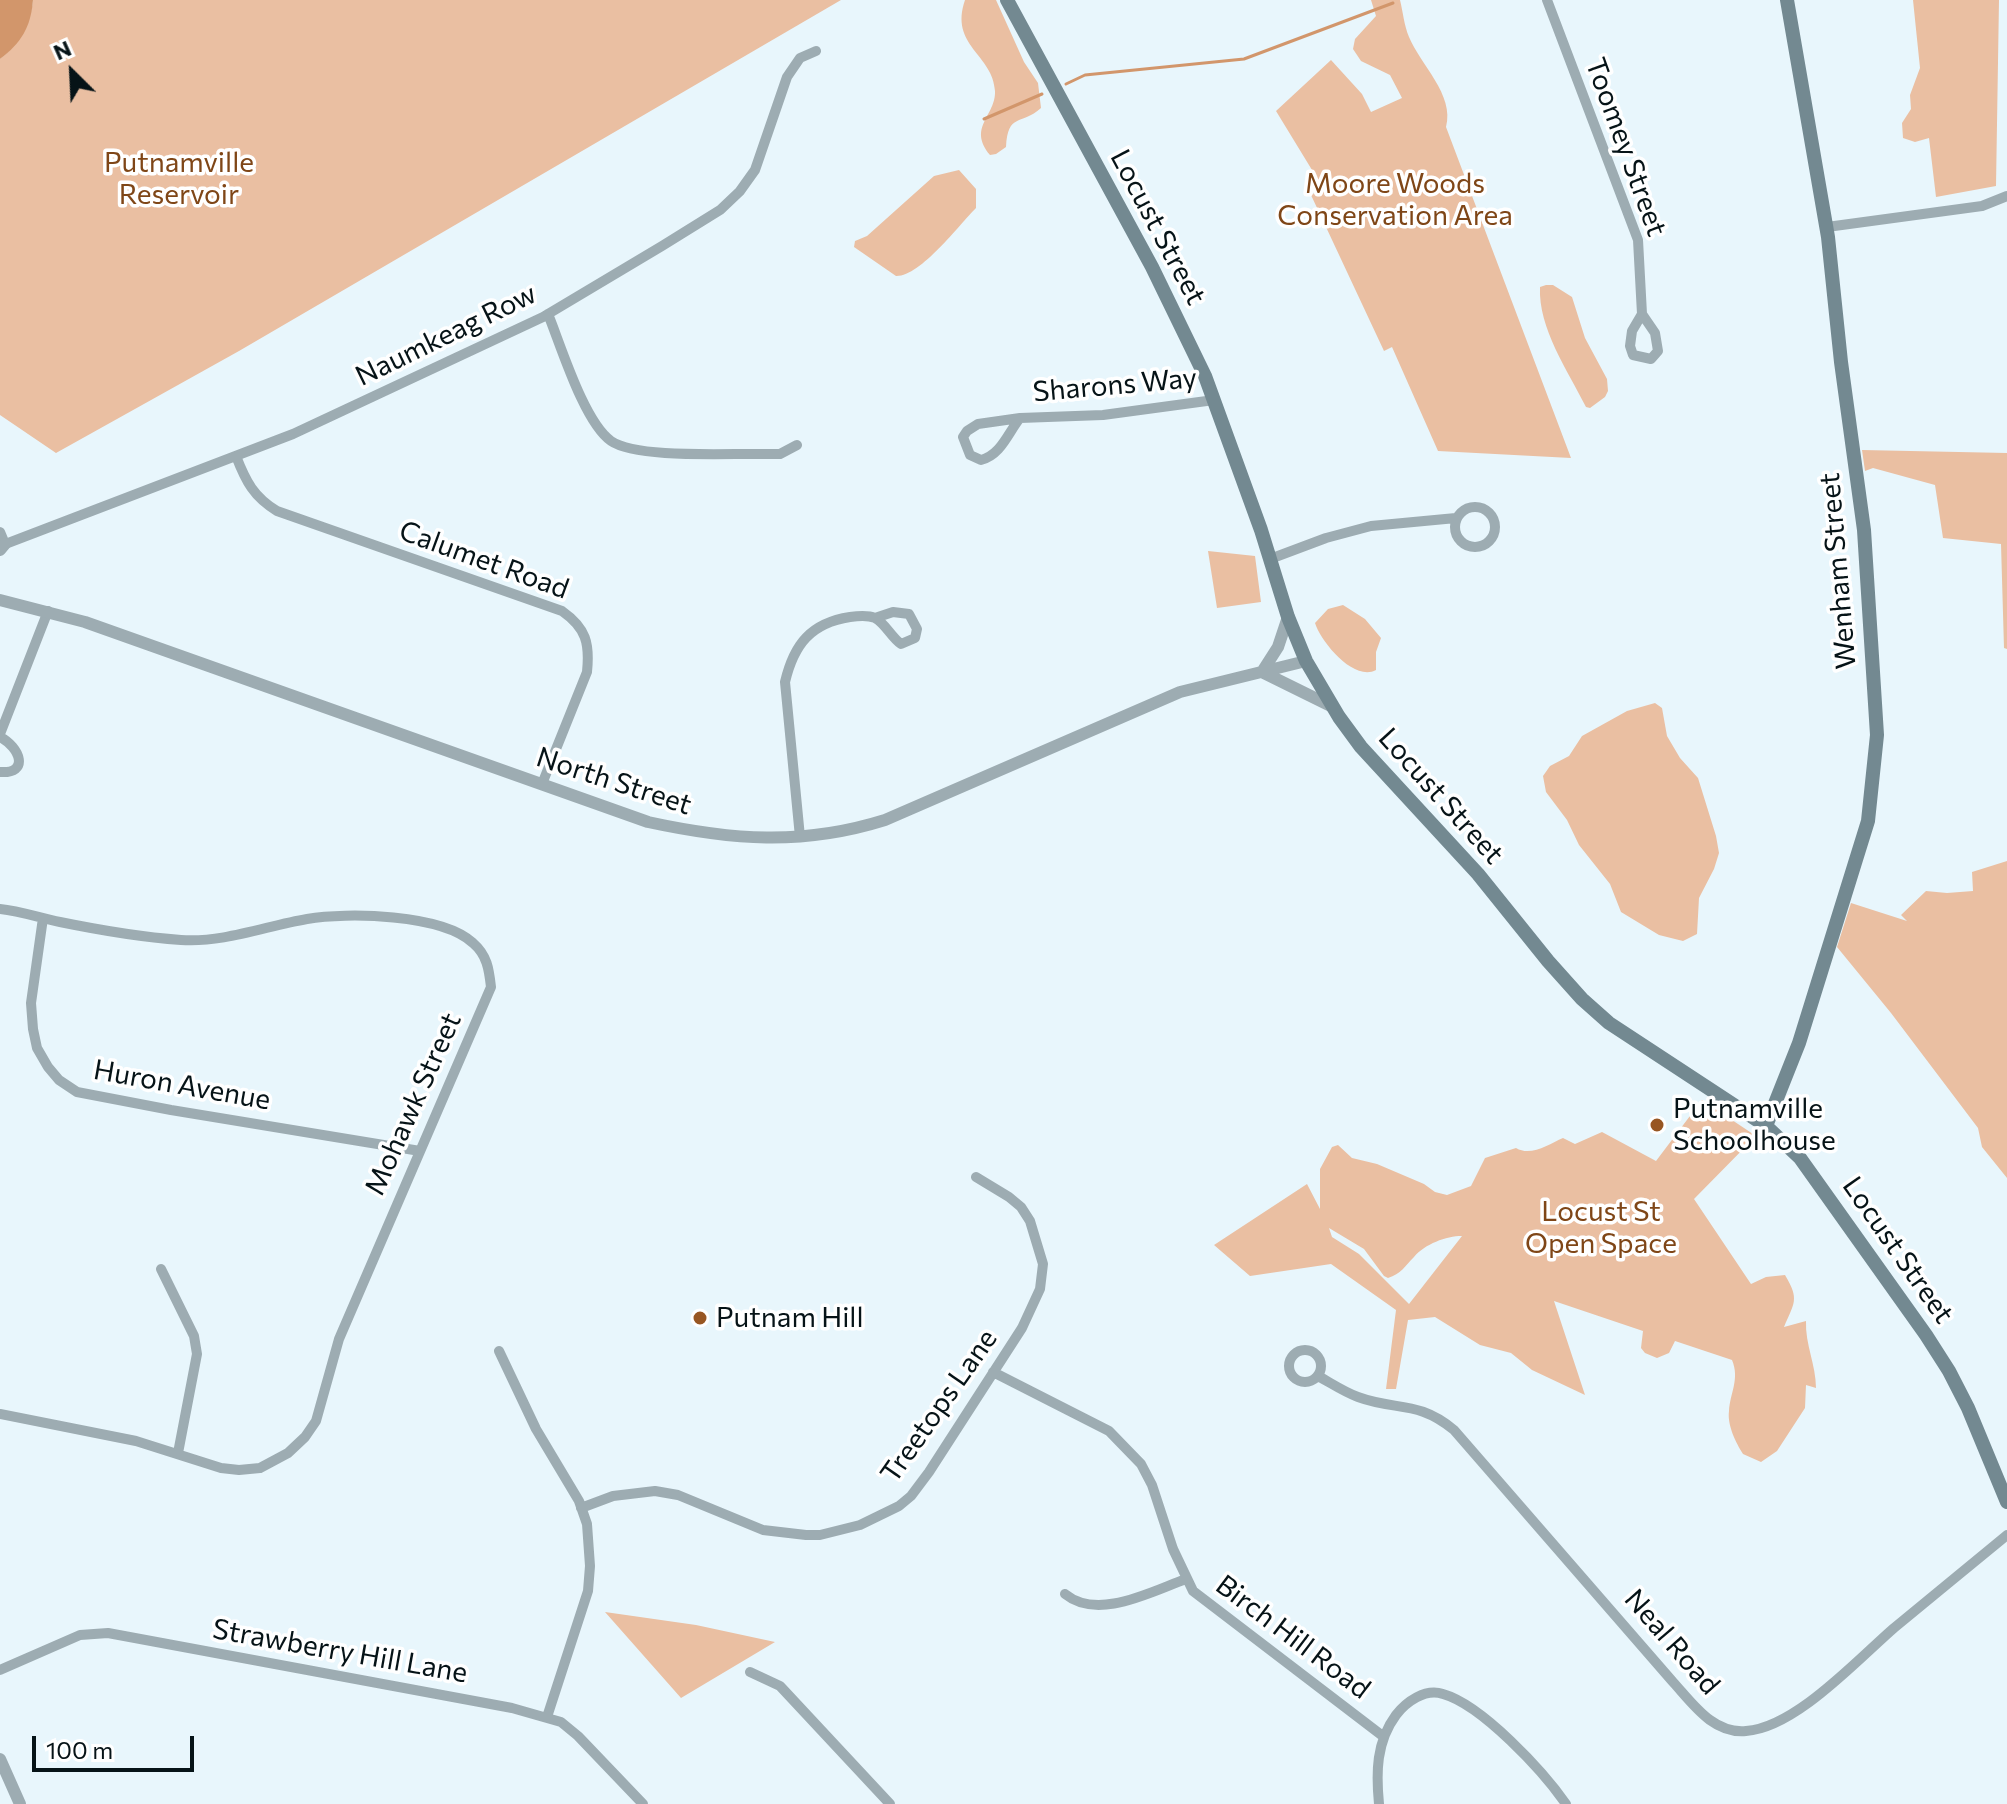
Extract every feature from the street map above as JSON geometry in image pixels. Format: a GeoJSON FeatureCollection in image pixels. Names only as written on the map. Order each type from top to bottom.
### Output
{"type":"FeatureCollection","features":[{"type":"Feature","properties":{"kind":"main road","name":"Locust Street"},"geometry":{"type":"LineString","coordinates":[[1007,0],[1152,267],[1214,400],[1288,617],[1306,661],[1333,707],[1361,747],[1478,874],[1582,999],[1609,1023],[1766,1126],[1800,1158],[1926,1335],[1968,1408],[2007,1502]]}},
{"type":"Feature","properties":{"kind":"main road","name":"Wenham Street"},"geometry":{"type":"LineString","coordinates":[[1766,1126],[1799,1043],[1868,821],[1877,735],[1864,530],[1839,349],[1827,227],[1787,0]]}},
{"type":"Feature","properties":{"kind":"street","name":"Toomey Street"},"geometry":{"type":"LineString","coordinates":[[1547,0],[1638,240],[1642,314]]}},
{"type":"Feature","properties":{"kind":"street","name":"Naumkeag Row"},"geometry":{"type":"LineString","coordinates":[[1,543],[236,456],[320,421],[548,314],[720,210],[740,191],[755,170],[787,77],[800,58],[816,51]]}},
{"type":"Feature","properties":{"kind":"street"},"geometry":{"type":"LineString","coordinates":[[1827,227],[1982,206],[2007,196]]}},
{"type":"Feature","properties":{"kind":"street"},"geometry":{"type":"LineString","coordinates":[[548,314],[589,413],[611,441],[631,450],[765,454],[780,454],[797,445]]}},
{"type":"Feature","properties":{"kind":"street","name":"Sharons Way"},"geometry":{"type":"LineString","coordinates":[[1020,418],[1003,444],[989,458],[981,460],[970,455],[963,437],[973,425],[1020,418],[1103,415],[1214,400]]}},
{"type":"Feature","properties":{"kind":"street","name":"Calumet Road"},"geometry":{"type":"LineString","coordinates":[[236,456],[246,483],[261,501],[277,511],[562,611],[578,623],[589,655],[587,672],[542,784]]}},
{"type":"Feature","properties":{"kind":"street"},"geometry":{"type":"LineString","coordinates":[[1270,559],[1326,538],[1371,526],[1456,518]]}},
{"type":"Feature","properties":{"kind":"street","name":"North Street"},"geometry":{"type":"LineString","coordinates":[[0,600],[48,611],[648,822],[705,834],[765,839],[852,830],[885,820],[1180,692],[1306,661]]}},
{"type":"Feature","properties":{"kind":"street"},"geometry":{"type":"LineString","coordinates":[[0,772],[13,770],[18,765],[19,758],[11,743],[0,736],[48,611]]}},
{"type":"Feature","properties":{"kind":"street"},"geometry":{"type":"LineString","coordinates":[[800,837],[785,682],[789,665],[796,649],[821,625],[858,615],[875,618]]}},
{"type":"Feature","properties":{"kind":"street"},"geometry":{"type":"LineString","coordinates":[[1288,617],[1278,647],[1262,672],[1333,707]]}},
{"type":"Feature","properties":{"kind":"street","name":"Mohawk Street"},"geometry":{"type":"LineString","coordinates":[[0,909],[99,929],[184,940],[222,936],[310,918],[366,915],[416,921],[455,931],[472,941],[489,968],[491,987],[339,1339],[316,1421],[305,1437],[276,1461],[260,1468],[239,1470],[221,1468],[136,1441],[0,1414]]}},
{"type":"Feature","properties":{"kind":"street","name":"Huron Avenue"},"geometry":{"type":"LineString","coordinates":[[43,918],[31,1003],[33,1029],[37,1048],[48,1067],[59,1080],[77,1092],[420,1151]]}},
{"type":"Feature","properties":{"kind":"street","name":"Treetops Lane"},"geometry":{"type":"LineString","coordinates":[[581,1508],[613,1496],[655,1491],[678,1495],[763,1530],[820,1535],[860,1525],[888,1513],[911,1496],[1031,1314],[1040,1289],[1043,1264],[1030,1221],[1021,1207],[976,1177]]}},
{"type":"Feature","properties":{"kind":"street"},"geometry":{"type":"LineString","coordinates":[[161,1269],[194,1336],[197,1354],[178,1453]]}},
{"type":"Feature","properties":{"kind":"street"},"geometry":{"type":"LineString","coordinates":[[499,1351],[536,1429],[567,1478],[587,1524],[588,1591],[547,1717]]}},
{"type":"Feature","properties":{"kind":"street","name":"Birch Hill Road"},"geometry":{"type":"LineString","coordinates":[[993,1372],[1109,1431],[1141,1464],[1152,1485],[1173,1549],[1193,1591],[1384,1737]]}},
{"type":"Feature","properties":{"kind":"street","name":"Neal Road"},"geometry":{"type":"LineString","coordinates":[[1318,1376],[1357,1397],[1417,1408],[1439,1418],[1485,1465],[1703,1715],[1715,1724],[1732,1730],[1745,1731],[1768,1726],[1812,1701],[2007,1535]]}},
{"type":"Feature","properties":{"kind":"street"},"geometry":{"type":"LineString","coordinates":[[1065,1594],[1078,1602],[1105,1604],[1186,1579]]}},
{"type":"Feature","properties":{"kind":"street","name":"Strawberry Hill Lane"},"geometry":{"type":"LineString","coordinates":[[0,1670],[80,1635],[108,1633],[512,1708],[561,1722],[643,1804]]}},
{"type":"Feature","properties":{"kind":"street"},"geometry":{"type":"LineString","coordinates":[[750,1672],[780,1686],[890,1804]]}},
{"type":"Feature","properties":{"kind":"street"},"geometry":{"type":"LineString","coordinates":[[1379,1804],[1376,1777],[1388,1725],[1403,1705],[1427,1693],[1441,1693],[1466,1704],[1546,1776],[1566,1804]]}},
{"type":"Feature","properties":{"kind":"street"},"geometry":{"type":"LineString","coordinates":[[0,1759],[20,1804]]}},
{"type":"Feature","properties":{"kind":"green space","name":"Putnamville Reservoir"},"geometry":{"type":"Polygon","coordinates":[[[33,0],[841,0],[239,351],[56,453],[0,415],[0,59],[22,33],[30,17],[33,0]]]}},
{"type":"Feature","properties":{"kind":"green space"},"geometry":{"type":"Polygon","coordinates":[[[965,0],[996,0],[1024,62],[1038,83],[1041,108],[1013,124],[1006,147],[996,154],[990,155],[981,137],[995,91],[987,68],[963,28],[965,0]]]}},
{"type":"Feature","properties":{"kind":"green space","name":"Moore Woods Conservation Area"},"geometry":{"type":"Polygon","coordinates":[[[1371,0],[1400,0],[1409,37],[1446,103],[1446,127],[1571,458],[1438,451],[1392,347],[1384,351],[1311,195],[1323,188],[1276,111],[1331,60],[1362,94],[1371,112],[1402,98],[1390,75],[1361,61],[1353,49],[1355,39],[1376,16],[1371,0]]]}},
{"type":"Feature","properties":{"kind":"green space"},"geometry":{"type":"Polygon","coordinates":[[[1913,0],[1999,0],[1996,186],[1936,197],[1929,138],[1915,142],[1903,138],[1902,123],[1911,109],[1910,95],[1920,68],[1913,0]]]}},
{"type":"Feature","properties":{"kind":"green space"},"geometry":{"type":"Polygon","coordinates":[[[959,170],[976,189],[976,208],[939,249],[916,268],[896,276],[854,247],[855,241],[867,236],[934,176],[959,170]]]}},
{"type":"Feature","properties":{"kind":"green space"},"geometry":{"type":"Polygon","coordinates":[[[1553,285],[1572,297],[1585,338],[1607,379],[1605,397],[1590,408],[1586,407],[1549,333],[1540,287],[1553,285]]]}},
{"type":"Feature","properties":{"kind":"green space"},"geometry":{"type":"Polygon","coordinates":[[[1862,450],[2007,453],[2007,649],[2004,648],[2001,544],[1943,538],[1935,485],[1873,468],[1865,471],[1862,450]]]}},
{"type":"Feature","properties":{"kind":"green space"},"geometry":{"type":"Polygon","coordinates":[[[1208,551],[1255,556],[1261,602],[1217,608],[1208,551]]]}},
{"type":"Feature","properties":{"kind":"green space"},"geometry":{"type":"Polygon","coordinates":[[[1343,605],[1365,619],[1381,638],[1376,652],[1376,670],[1367,672],[1349,665],[1331,649],[1318,631],[1315,623],[1328,609],[1343,605]]]}},
{"type":"Feature","properties":{"kind":"green space"},"geometry":{"type":"Polygon","coordinates":[[[1655,703],[1662,708],[1667,736],[1680,758],[1698,778],[1719,853],[1699,898],[1697,934],[1683,941],[1659,935],[1621,912],[1610,884],[1579,845],[1567,820],[1546,792],[1543,776],[1550,766],[1569,756],[1582,736],[1627,711],[1655,703]]]}},
{"type":"Feature","properties":{"kind":"green space"},"geometry":{"type":"Polygon","coordinates":[[[2007,861],[2007,1178],[1982,1147],[1978,1128],[1837,947],[1851,903],[1907,921],[1901,915],[1926,891],[1973,891],[1972,872],[2007,861]]]}},
{"type":"Feature","properties":{"kind":"green space","name":"Locust St Open Space"},"geometry":{"type":"Polygon","coordinates":[[[1702,1100],[1756,1136],[1694,1199],[1751,1284],[1766,1277],[1785,1275],[1793,1290],[1794,1301],[1784,1327],[1806,1321],[1816,1388],[1806,1385],[1805,1408],[1777,1451],[1761,1462],[1743,1454],[1731,1428],[1729,1411],[1735,1373],[1732,1360],[1675,1341],[1669,1353],[1657,1358],[1641,1348],[1643,1331],[1554,1301],[1585,1395],[1532,1370],[1511,1353],[1480,1345],[1435,1317],[1408,1320],[1396,1389],[1386,1389],[1396,1310],[1331,1264],[1250,1276],[1214,1245],[1307,1184],[1320,1209],[1320,1169],[1332,1147],[1338,1145],[1352,1158],[1377,1164],[1447,1195],[1471,1186],[1485,1158],[1516,1148],[1534,1150],[1563,1138],[1575,1144],[1602,1132],[1656,1161],[1702,1100]],[[1329,1228],[1332,1237],[1359,1254],[1409,1304],[1462,1236],[1430,1245],[1400,1272],[1388,1278],[1364,1249],[1329,1228]]]}},
{"type":"Feature","properties":{"kind":"green space"},"geometry":{"type":"Polygon","coordinates":[[[605,1612],[696,1625],[775,1642],[681,1698],[605,1612]]]}},
{"type":"Feature","properties":{"kind":"shaded area"},"geometry":{"type":"Polygon","coordinates":[[[0,0],[33,0],[24,34],[0,59],[0,0]]]}},
{"type":"Feature","properties":{"kind":"waterway"},"geometry":{"type":"LineString","coordinates":[[1066,84],[1085,75],[1244,59],[1393,3]]}},
{"type":"Feature","properties":{"kind":"waterway"},"geometry":{"type":"LineString","coordinates":[[984,119],[1042,94]]}},
{"type":"Feature","properties":{"kind":"place","name":"Putnamville Schoolhouse"},"geometry":{"type":"Point","coordinates":[1657,1125]}},
{"type":"Feature","properties":{"kind":"place","name":"Putnam Hill"},"geometry":{"type":"Point","coordinates":[700,1318]}}]}
